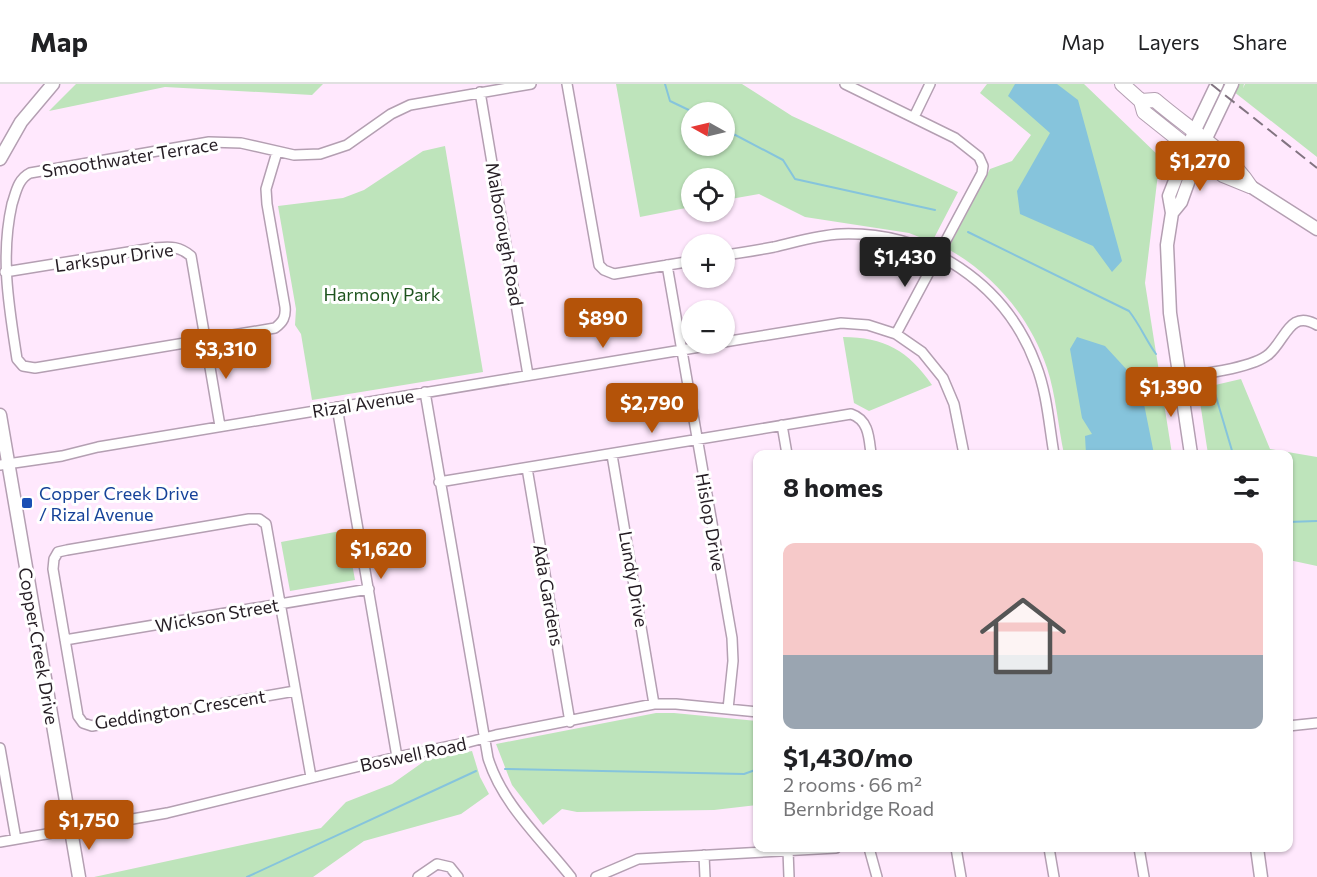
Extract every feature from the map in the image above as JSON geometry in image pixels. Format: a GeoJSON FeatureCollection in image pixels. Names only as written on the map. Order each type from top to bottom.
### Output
{"type":"FeatureCollection","features":[{"type":"Feature","properties":{"kind":"main road"},"geometry":{"type":"LineString","coordinates":[[1122,84],[1141,100],[1144,112],[1223,175],[1250,186]]}},
{"type":"Feature","properties":{"kind":"main road"},"geometry":{"type":"LineString","coordinates":[[1141,100],[1155,100],[1243,175],[1250,186]]}},
{"type":"Feature","properties":{"kind":"street"},"geometry":{"type":"LineString","coordinates":[[0,159],[21,122],[53,84]]}},
{"type":"Feature","properties":{"kind":"street","name":"Smoothwater Terrace"},"geometry":{"type":"LineString","coordinates":[[277,152],[266,189],[285,307],[284,320],[275,328],[28,368],[17,359],[5,272],[6,239],[20,181],[30,173],[209,142],[241,143],[303,156],[328,152],[347,145],[402,108],[420,102],[531,84]]}},
{"type":"Feature","properties":{"kind":"street"},"geometry":{"type":"LineString","coordinates":[[567,84],[599,265],[614,274],[681,263]]}},
{"type":"Feature","properties":{"kind":"street"},"geometry":{"type":"LineString","coordinates":[[845,84],[962,143],[979,158],[983,166],[982,173],[896,334]]}},
{"type":"Feature","properties":{"kind":"street"},"geometry":{"type":"LineString","coordinates":[[914,117],[930,84]]}},
{"type":"Feature","properties":{"kind":"street"},"geometry":{"type":"LineString","coordinates":[[1190,450],[1170,314],[1167,245],[1172,213],[1169,196],[1199,137],[1217,84]]}},
{"type":"Feature","properties":{"kind":"street"},"geometry":{"type":"LineString","coordinates":[[1199,137],[1232,84]]}},
{"type":"Feature","properties":{"kind":"street","name":"Malborough Road"},"geometry":{"type":"LineString","coordinates":[[480,92],[528,375]]}},
{"type":"Feature","properties":{"kind":"street"},"geometry":{"type":"LineString","coordinates":[[1250,186],[1317,229]]}},
{"type":"Feature","properties":{"kind":"street"},"geometry":{"type":"LineString","coordinates":[[735,253],[822,236],[873,235],[896,239],[957,265],[984,286],[1011,316],[1020,330],[1042,384],[1053,450]]}},
{"type":"Feature","properties":{"kind":"street","name":"Larkspur Drive"},"geometry":{"type":"LineString","coordinates":[[5,272],[153,248],[172,246],[181,248],[191,256],[220,426]]}},
{"type":"Feature","properties":{"kind":"street","name":"Hislop Drive"},"geometry":{"type":"LineString","coordinates":[[667,265],[681,344]]}},
{"type":"Feature","properties":{"kind":"street"},"geometry":{"type":"LineString","coordinates":[[1180,377],[1260,360],[1269,354],[1293,323],[1300,319],[1307,319],[1317,325]]}},
{"type":"Feature","properties":{"kind":"street"},"geometry":{"type":"LineString","coordinates":[[735,340],[841,323],[868,325],[896,334],[922,352],[936,367],[946,383],[954,404],[963,450]]}},
{"type":"Feature","properties":{"kind":"street","name":"Rizal Avenue"},"geometry":{"type":"LineString","coordinates":[[4,465],[220,426],[681,350]]}},
{"type":"Feature","properties":{"kind":"street","name":"Hislop Drive"},"geometry":{"type":"LineString","coordinates":[[683,354],[732,638],[733,661],[728,710]]}},
{"type":"Feature","properties":{"kind":"street"},"geometry":{"type":"LineString","coordinates":[[425,392],[484,738],[491,766],[504,792],[571,877]]}},
{"type":"Feature","properties":{"kind":"street"},"geometry":{"type":"LineString","coordinates":[[337,407],[397,757]]}},
{"type":"Feature","properties":{"kind":"street","name":"Copper Creek Drive"},"geometry":{"type":"LineString","coordinates":[[0,415],[4,465],[79,877]]}},
{"type":"Feature","properties":{"kind":"street"},"geometry":{"type":"LineString","coordinates":[[440,482],[834,416],[860,418],[867,428],[871,450]]}},
{"type":"Feature","properties":{"kind":"street"},"geometry":{"type":"LineString","coordinates":[[782,425],[786,450]]}},
{"type":"Feature","properties":{"kind":"street","name":"Lundy Drive"},"geometry":{"type":"LineString","coordinates":[[612,455],[654,704]]}},
{"type":"Feature","properties":{"kind":"street","name":"Ada Gardens"},"geometry":{"type":"LineString","coordinates":[[527,468],[570,722]]}},
{"type":"Feature","properties":{"kind":"street","name":"Geddington Crescent"},"geometry":{"type":"LineString","coordinates":[[295,691],[92,726],[82,723],[78,716],[65,640],[53,569],[54,559],[58,552],[249,519],[259,519],[266,524],[311,777]]}},
{"type":"Feature","properties":{"kind":"street","name":"Wickson Street"},"geometry":{"type":"LineString","coordinates":[[65,640],[369,589]]}},
{"type":"Feature","properties":{"kind":"street","name":"Boswell Road"},"geometry":{"type":"LineString","coordinates":[[0,842],[167,813],[397,757],[654,704],[753,712]]}},
{"type":"Feature","properties":{"kind":"street"},"geometry":{"type":"LineString","coordinates":[[1293,725],[1317,723]]}},
{"type":"Feature","properties":{"kind":"street"},"geometry":{"type":"LineString","coordinates":[[0,748],[16,839]]}},
{"type":"Feature","properties":{"kind":"street"},"geometry":{"type":"LineString","coordinates":[[596,877],[633,860],[754,852]]}},
{"type":"Feature","properties":{"kind":"street"},"geometry":{"type":"LineString","coordinates":[[788,852],[789,877]]}},
{"type":"Feature","properties":{"kind":"street"},"geometry":{"type":"LineString","coordinates":[[870,852],[877,877]]}},
{"type":"Feature","properties":{"kind":"street"},"geometry":{"type":"LineString","coordinates":[[957,852],[961,877]]}},
{"type":"Feature","properties":{"kind":"street"},"geometry":{"type":"LineString","coordinates":[[1050,852],[1054,877]]}},
{"type":"Feature","properties":{"kind":"street"},"geometry":{"type":"LineString","coordinates":[[1140,852],[1144,877]]}},
{"type":"Feature","properties":{"kind":"street"},"geometry":{"type":"LineString","coordinates":[[1258,852],[1261,877]]}},
{"type":"Feature","properties":{"kind":"street"},"geometry":{"type":"LineString","coordinates":[[704,855],[705,877]]}},
{"type":"Feature","properties":{"kind":"street"},"geometry":{"type":"LineString","coordinates":[[418,877],[437,864],[444,864],[450,867],[458,877]]}},
{"type":"Feature","properties":{"kind":"green space"},"geometry":{"type":"Polygon","coordinates":[[[76,84],[323,84],[312,95],[165,87],[49,111],[76,84]]]}},
{"type":"Feature","properties":{"kind":"green space"},"geometry":{"type":"Polygon","coordinates":[[[616,84],[742,84],[792,116],[958,192],[932,242],[909,233],[805,217],[759,194],[735,198],[735,168],[681,168],[681,209],[640,217],[616,84]]]}},
{"type":"Feature","properties":{"kind":"green space"},"geometry":{"type":"Polygon","coordinates":[[[987,84],[1084,84],[1160,157],[1145,283],[1171,450],[1063,450],[1050,378],[1040,349],[1031,332],[1008,299],[995,285],[965,259],[948,249],[990,169],[1012,161],[1031,135],[980,93],[987,84]]]}},
{"type":"Feature","properties":{"kind":"green space"},"geometry":{"type":"Polygon","coordinates":[[[1224,84],[1244,84],[1243,88],[1245,84],[1317,84],[1317,157],[1224,84]]]}},
{"type":"Feature","properties":{"kind":"green space","name":"Harmony Park"},"geometry":{"type":"Polygon","coordinates":[[[445,146],[483,372],[312,400],[301,334],[295,325],[296,309],[278,206],[343,198],[364,190],[423,151],[445,146]]]}},
{"type":"Feature","properties":{"kind":"green space"},"geometry":{"type":"Polygon","coordinates":[[[843,337],[871,340],[894,348],[914,363],[932,385],[869,411],[854,403],[843,337]]]}},
{"type":"Feature","properties":{"kind":"green space"},"geometry":{"type":"Polygon","coordinates":[[[1241,379],[1270,449],[1276,450],[1207,450],[1198,389],[1241,379]]]}},
{"type":"Feature","properties":{"kind":"green space"},"geometry":{"type":"Polygon","coordinates":[[[1293,453],[1317,457],[1317,566],[1293,561],[1293,453]]]}},
{"type":"Feature","properties":{"kind":"green space"},"geometry":{"type":"Polygon","coordinates":[[[346,530],[355,580],[290,591],[281,542],[346,530]]]}},
{"type":"Feature","properties":{"kind":"green space"},"geometry":{"type":"Polygon","coordinates":[[[656,713],[753,721],[753,805],[714,810],[577,812],[562,809],[543,825],[512,785],[496,744],[656,713]]]}},
{"type":"Feature","properties":{"kind":"green space"},"geometry":{"type":"Polygon","coordinates":[[[472,751],[480,777],[489,794],[461,814],[364,841],[313,877],[94,877],[321,828],[346,802],[392,784],[426,760],[472,751]]]}},
{"type":"Feature","properties":{"kind":"water"},"geometry":{"type":"Polygon","coordinates":[[[1015,84],[1057,84],[1078,100],[1122,261],[1112,272],[1093,246],[1020,214],[1017,191],[1050,133],[1008,96],[1015,84]]]}},
{"type":"Feature","properties":{"kind":"water"},"geometry":{"type":"Polygon","coordinates":[[[1077,337],[1105,346],[1140,384],[1153,450],[1086,450],[1085,436],[1092,434],[1082,418],[1070,349],[1077,337]]]}},
{"type":"Feature","properties":{"kind":"waterway"},"geometry":{"type":"LineString","coordinates":[[665,84],[670,101],[681,106]]}},
{"type":"Feature","properties":{"kind":"waterway"},"geometry":{"type":"LineString","coordinates":[[735,135],[783,160],[795,179],[935,210]]}},
{"type":"Feature","properties":{"kind":"waterway"},"geometry":{"type":"LineString","coordinates":[[968,232],[1129,311],[1156,354]]}},
{"type":"Feature","properties":{"kind":"waterway"},"geometry":{"type":"LineString","coordinates":[[1214,390],[1232,450]]}},
{"type":"Feature","properties":{"kind":"waterway"},"geometry":{"type":"LineString","coordinates":[[1293,522],[1317,521]]}},
{"type":"Feature","properties":{"kind":"waterway"},"geometry":{"type":"LineString","coordinates":[[505,769],[744,774],[753,771]]}},
{"type":"Feature","properties":{"kind":"waterway"},"geometry":{"type":"LineString","coordinates":[[247,877],[476,771]]}},
{"type":"Feature","properties":{"kind":"railway"},"geometry":{"type":"LineString","coordinates":[[1211,84],[1317,168]]}},
{"type":"Feature","properties":{"kind":"place","name":"Copper Creek Drive / Rizal Avenue"},"geometry":{"type":"Point","coordinates":[27,503]}}]}
